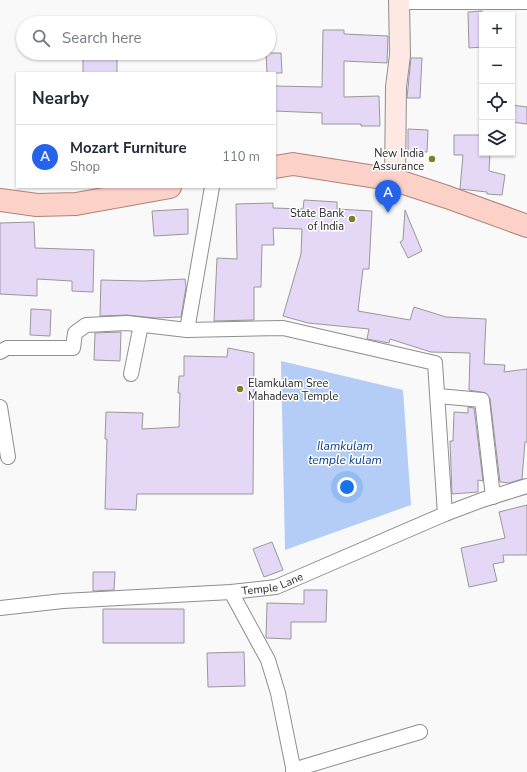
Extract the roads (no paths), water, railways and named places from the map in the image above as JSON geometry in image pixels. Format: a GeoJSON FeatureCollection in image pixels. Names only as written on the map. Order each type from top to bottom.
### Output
{"type":"FeatureCollection","features":[{"type":"Feature","properties":{"kind":"main road"},"geometry":{"type":"LineString","coordinates":[[276,167],[293,164],[395,180],[527,226]]}},
{"type":"Feature","properties":{"kind":"main road"},"geometry":{"type":"LineString","coordinates":[[0,200],[38,205],[76,204],[164,188]]}},
{"type":"Feature","properties":{"kind":"street"},"geometry":{"type":"LineString","coordinates":[[395,180],[396,86],[400,55],[399,1],[527,2]]}},
{"type":"Feature","properties":{"kind":"street"},"geometry":{"type":"LineString","coordinates":[[187,330],[212,188]]}},
{"type":"Feature","properties":{"kind":"street"},"geometry":{"type":"LineString","coordinates":[[0,352],[7,348],[73,348],[75,333],[86,325],[127,323],[187,330],[284,328],[436,364],[445,514]]}},
{"type":"Feature","properties":{"kind":"street"},"geometry":{"type":"LineString","coordinates":[[131,374],[141,325]]}},
{"type":"Feature","properties":{"kind":"street"},"geometry":{"type":"LineString","coordinates":[[438,396],[482,400],[493,497]]}},
{"type":"Feature","properties":{"kind":"street"},"geometry":{"type":"LineString","coordinates":[[0,406],[8,457]]}},
{"type":"Feature","properties":{"kind":"street","name":"Temple Lane"},"geometry":{"type":"LineString","coordinates":[[0,608],[63,601],[231,592],[276,587],[445,514],[527,486]]}},
{"type":"Feature","properties":{"kind":"street"},"geometry":{"type":"LineString","coordinates":[[231,592],[268,660],[278,693],[294,771],[420,732]]}},
{"type":"Feature","properties":{"kind":"water","name":"Ilamkulam temple kulam"},"geometry":{"type":"Polygon","coordinates":[[[281,361],[403,390],[411,505],[285,550],[281,361]]]}},
{"type":"Feature","properties":{"kind":"place","name":"New India Assurance"},"geometry":{"type":"Point","coordinates":[432,159]}},
{"type":"Feature","properties":{"kind":"place","name":"Mozart Furniture"},"geometry":{"type":"Point","coordinates":[388,213]}},
{"type":"Feature","properties":{"kind":"place","name":"State Bank of India"},"geometry":{"type":"Point","coordinates":[352,219]}},
{"type":"Feature","properties":{"kind":"place","name":"Elamkulam Sree Mahadeva Temple"},"geometry":{"type":"Point","coordinates":[240,389]}}]}
